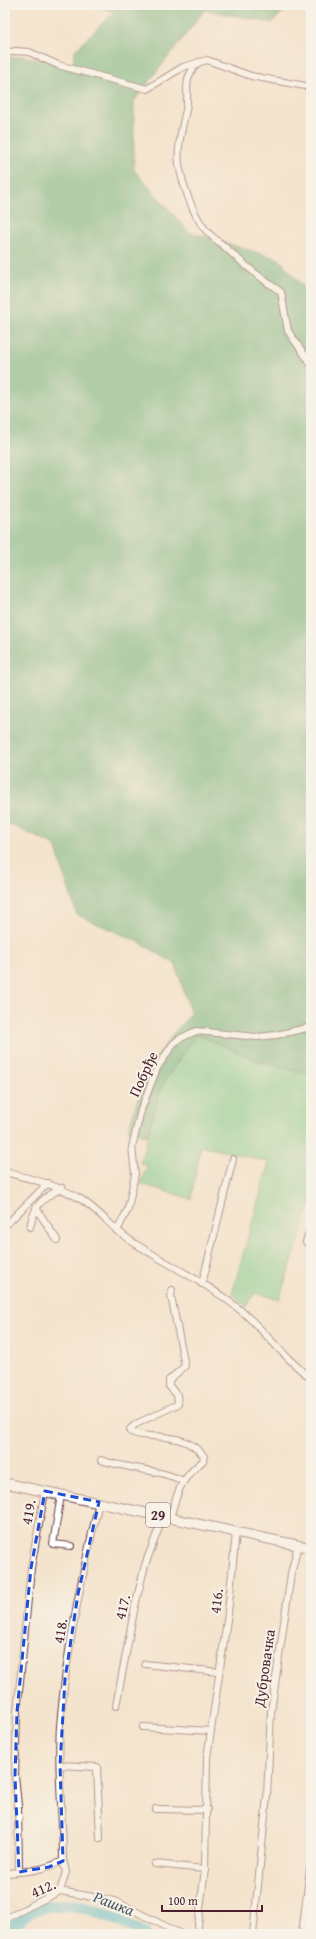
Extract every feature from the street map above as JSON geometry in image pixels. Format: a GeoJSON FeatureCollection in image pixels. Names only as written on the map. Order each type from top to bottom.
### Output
{"type":"FeatureCollection","features":[{"type":"Feature","properties":{"kind":"main road","name":"29"},"geometry":{"type":"LineString","coordinates":[[5,1483],[311,1548]]}},
{"type":"Feature","properties":{"kind":"street"},"geometry":{"type":"LineString","coordinates":[[5,53],[16,51],[29,52],[58,65],[147,89],[182,67],[207,60],[251,76],[311,87]]}},
{"type":"Feature","properties":{"kind":"street"},"geometry":{"type":"LineString","coordinates":[[199,62],[191,70],[186,84],[186,106],[179,145],[179,164],[182,180],[205,229],[254,274],[281,292],[288,331],[311,364]]}},
{"type":"Feature","properties":{"kind":"street","name":"Побрђе"},"geometry":{"type":"LineString","coordinates":[[117,1231],[128,1209],[135,1174],[132,1147],[141,1110],[158,1068],[174,1044],[179,1039],[196,1031],[257,1037],[276,1035],[311,1026]]}},
{"type":"Feature","properties":{"kind":"street"},"geometry":{"type":"LineString","coordinates":[[202,1284],[233,1159]]}},
{"type":"Feature","properties":{"kind":"street"},"geometry":{"type":"LineString","coordinates":[[5,1172],[62,1188],[83,1201],[117,1231],[240,1309],[296,1368],[311,1378]]}},
{"type":"Feature","properties":{"kind":"street"},"geometry":{"type":"LineString","coordinates":[[5,1226],[48,1183]]}},
{"type":"Feature","properties":{"kind":"street"},"geometry":{"type":"LineString","coordinates":[[30,1227],[36,1208],[42,1199],[62,1188]]}},
{"type":"Feature","properties":{"kind":"street"},"geometry":{"type":"LineString","coordinates":[[36,1208],[57,1240]]}},
{"type":"Feature","properties":{"kind":"street"},"geometry":{"type":"LineString","coordinates":[[311,1226],[306,1242],[311,1246]]}},
{"type":"Feature","properties":{"kind":"street"},"geometry":{"type":"LineString","coordinates":[[167,1517],[183,1481],[190,1471],[203,1461],[204,1456],[194,1445],[185,1441],[166,1436],[139,1435],[131,1432],[130,1429],[136,1424],[144,1422],[178,1404],[177,1395],[169,1386],[169,1380],[185,1366],[171,1296],[172,1290]]}},
{"type":"Feature","properties":{"kind":"street"},"geometry":{"type":"LineString","coordinates":[[102,1460],[114,1464],[173,1476],[183,1481]]}},
{"type":"Feature","properties":{"kind":"street","name":"419."},"geometry":{"type":"LineString","coordinates":[[19,1872],[18,1806],[15,1776],[17,1712],[31,1568],[44,1491]]}},
{"type":"Feature","properties":{"kind":"street"},"geometry":{"type":"LineString","coordinates":[[61,1494],[53,1544],[71,1546]]}},
{"type":"Feature","properties":{"kind":"street","name":"418."},"geometry":{"type":"LineString","coordinates":[[60,1891],[66,1872],[64,1860],[60,1765],[60,1728],[65,1679],[78,1594],[99,1502]]}},
{"type":"Feature","properties":{"kind":"street","name":"417."},"geometry":{"type":"LineString","coordinates":[[116,1706],[145,1565],[167,1517]]}},
{"type":"Feature","properties":{"kind":"street","name":"416."},"geometry":{"type":"LineString","coordinates":[[197,1934],[205,1869],[207,1758],[228,1613],[236,1532]]}},
{"type":"Feature","properties":{"kind":"street","name":"Дубровачка"},"geometry":{"type":"LineString","coordinates":[[253,1934],[267,1796],[271,1712],[291,1574],[298,1545]]}},
{"type":"Feature","properties":{"kind":"street"},"geometry":{"type":"LineString","coordinates":[[145,1664],[219,1672]]}},
{"type":"Feature","properties":{"kind":"street"},"geometry":{"type":"LineString","coordinates":[[143,1727],[211,1731]]}},
{"type":"Feature","properties":{"kind":"street"},"geometry":{"type":"LineString","coordinates":[[60,1765],[97,1767],[100,1838]]}},
{"type":"Feature","properties":{"kind":"street"},"geometry":{"type":"LineString","coordinates":[[156,1809],[207,1810]]}},
{"type":"Feature","properties":{"kind":"street"},"geometry":{"type":"LineString","coordinates":[[5,1873],[49,1867],[64,1860]]}},
{"type":"Feature","properties":{"kind":"street"},"geometry":{"type":"LineString","coordinates":[[302,1934],[311,1862]]}},
{"type":"Feature","properties":{"kind":"street"},"geometry":{"type":"LineString","coordinates":[[155,1864],[205,1869]]}},
{"type":"Feature","properties":{"kind":"street","name":"412."},"geometry":{"type":"LineString","coordinates":[[5,1918],[60,1891],[115,1901],[181,1934]]}},
{"type":"Feature","properties":{"kind":"highlighted area"},"geometry":{"type":"Polygon","coordinates":[[[45,1491],[99,1502],[78,1594],[65,1679],[60,1765],[63,1861],[49,1867],[19,1872],[15,1776],[17,1712],[31,1568],[45,1491]]]}},
{"type":"Feature","properties":{"kind":"green space"},"geometry":{"type":"Polygon","coordinates":[[[94,5],[290,5],[272,23],[205,10],[134,101],[134,170],[189,232],[279,259],[311,295],[311,1075],[259,1061],[198,1035],[183,1053],[162,1086],[147,1136],[128,1130],[147,1071],[173,1034],[191,1014],[175,964],[139,942],[77,915],[55,846],[5,822],[5,58],[23,56],[72,67],[75,50],[114,12],[94,5]]]}},
{"type":"Feature","properties":{"kind":"green space"},"geometry":{"type":"Polygon","coordinates":[[[198,1035],[259,1061],[311,1075],[311,1203],[279,1300],[255,1293],[246,1307],[232,1294],[269,1162],[201,1146],[191,1199],[141,1184],[147,1165],[140,1163],[162,1086],[183,1053],[198,1035]]]}},
{"type":"Feature","properties":{"kind":"waterway","name":"Рашка"},"geometry":{"type":"LineString","coordinates":[[5,1933],[24,1915],[31,1911],[46,1906],[61,1905],[76,1906],[105,1914],[146,1934]]}}]}
